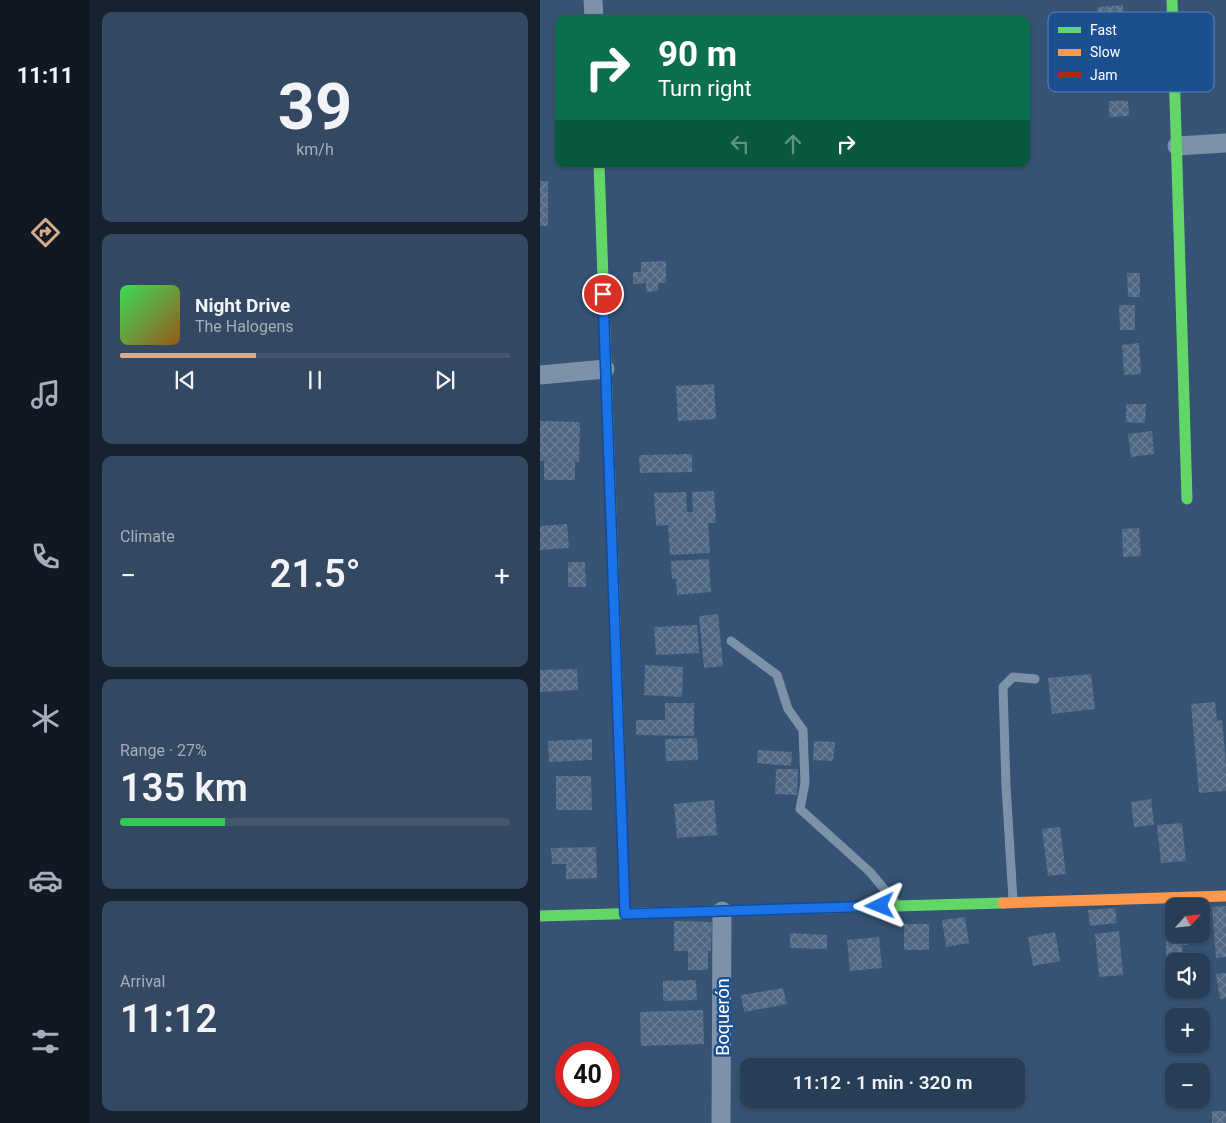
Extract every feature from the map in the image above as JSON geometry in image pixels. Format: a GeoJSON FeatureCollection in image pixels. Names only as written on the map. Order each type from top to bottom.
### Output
{"type":"FeatureCollection","features":[{"type":"Feature","properties":{"kind":"street"},"geometry":{"type":"LineString","coordinates":[[593,0],[594,15]]}},
{"type":"Feature","properties":{"kind":"street"},"geometry":{"type":"LineString","coordinates":[[1175,92],[1187,500]]}},
{"type":"Feature","properties":{"kind":"street"},"geometry":{"type":"LineString","coordinates":[[1177,146],[1226,143]]}},
{"type":"Feature","properties":{"kind":"street"},"geometry":{"type":"LineString","coordinates":[[598,167],[625,914]]}},
{"type":"Feature","properties":{"kind":"street"},"geometry":{"type":"LineString","coordinates":[[540,375],[605,369]]}},
{"type":"Feature","properties":{"kind":"street"},"geometry":{"type":"LineString","coordinates":[[540,916],[1226,896]]}},
{"type":"Feature","properties":{"kind":"street","name":"Boquerón"},"geometry":{"type":"LineString","coordinates":[[721,1123],[722,912]]}},
{"type":"Feature","properties":{"kind":"lane"},"geometry":{"type":"LineString","coordinates":[[731,641],[777,675],[788,709],[803,730],[804,783],[800,809],[870,872],[898,906]]}},
{"type":"Feature","properties":{"kind":"lane"},"geometry":{"type":"LineString","coordinates":[[1013,902],[1006,786],[1003,687],[1013,676],[1035,679]]}},
{"type":"Feature","properties":{"kind":"building"},"geometry":{"type":"Polygon","coordinates":[[[1123,5],[1123,12],[1098,12],[1098,7],[1123,5]]]}},
{"type":"Feature","properties":{"kind":"building"},"geometry":{"type":"Polygon","coordinates":[[[1109,101],[1128,101],[1129,116],[1109,117],[1109,101]]]}},
{"type":"Feature","properties":{"kind":"building"},"geometry":{"type":"Polygon","coordinates":[[[540,181],[548,181],[548,226],[540,226],[540,181]]]}},
{"type":"Feature","properties":{"kind":"building"},"geometry":{"type":"Polygon","coordinates":[[[666,261],[666,283],[658,283],[658,291],[646,292],[646,283],[633,284],[633,272],[641,272],[641,262],[666,261]]]}},
{"type":"Feature","properties":{"kind":"building"},"geometry":{"type":"Polygon","coordinates":[[[1127,273],[1140,273],[1140,297],[1128,297],[1127,273]]]}},
{"type":"Feature","properties":{"kind":"building"},"geometry":{"type":"Polygon","coordinates":[[[1119,305],[1135,305],[1135,330],[1120,330],[1119,305]]]}},
{"type":"Feature","properties":{"kind":"building"},"geometry":{"type":"Polygon","coordinates":[[[1139,343],[1141,374],[1124,375],[1122,345],[1139,343]]]}},
{"type":"Feature","properties":{"kind":"building"},"geometry":{"type":"Polygon","coordinates":[[[714,384],[716,419],[678,421],[676,386],[714,384]]]}},
{"type":"Feature","properties":{"kind":"building"},"geometry":{"type":"Polygon","coordinates":[[[1126,404],[1146,404],[1145,423],[1126,422],[1126,404]]]}},
{"type":"Feature","properties":{"kind":"building"},"geometry":{"type":"Polygon","coordinates":[[[540,421],[580,422],[579,462],[575,462],[575,480],[544,480],[544,461],[540,461],[540,421]]]}},
{"type":"Feature","properties":{"kind":"building"},"geometry":{"type":"Polygon","coordinates":[[[1152,431],[1154,454],[1131,457],[1128,434],[1152,431]]]}},
{"type":"Feature","properties":{"kind":"building"},"geometry":{"type":"Polygon","coordinates":[[[692,454],[692,472],[640,473],[639,455],[692,454]]]}},
{"type":"Feature","properties":{"kind":"building"},"geometry":{"type":"Polygon","coordinates":[[[714,491],[716,523],[708,523],[710,553],[670,555],[668,525],[656,526],[654,493],[686,492],[687,512],[693,512],[692,492],[714,491]]]}},
{"type":"Feature","properties":{"kind":"building"},"geometry":{"type":"Polygon","coordinates":[[[567,524],[569,548],[540,550],[540,526],[567,524]]]}},
{"type":"Feature","properties":{"kind":"building"},"geometry":{"type":"Polygon","coordinates":[[[1139,528],[1141,556],[1123,557],[1122,529],[1139,528]]]}},
{"type":"Feature","properties":{"kind":"building"},"geometry":{"type":"Polygon","coordinates":[[[709,559],[711,592],[677,595],[676,579],[672,579],[671,561],[709,559]]]}},
{"type":"Feature","properties":{"kind":"building"},"geometry":{"type":"Polygon","coordinates":[[[568,562],[585,562],[586,587],[568,587],[568,562]]]}},
{"type":"Feature","properties":{"kind":"building"},"geometry":{"type":"Polygon","coordinates":[[[718,614],[723,666],[704,668],[699,616],[718,614]]]}},
{"type":"Feature","properties":{"kind":"building"},"geometry":{"type":"Polygon","coordinates":[[[697,625],[699,653],[656,655],[654,627],[697,625]]]}},
{"type":"Feature","properties":{"kind":"building"},"geometry":{"type":"Polygon","coordinates":[[[645,665],[683,667],[682,697],[644,695],[645,665]]]}},
{"type":"Feature","properties":{"kind":"building"},"geometry":{"type":"Polygon","coordinates":[[[577,669],[578,690],[540,692],[540,670],[577,669]]]}},
{"type":"Feature","properties":{"kind":"building"},"geometry":{"type":"Polygon","coordinates":[[[1091,674],[1095,709],[1052,714],[1048,678],[1091,674]]]}},
{"type":"Feature","properties":{"kind":"building"},"geometry":{"type":"Polygon","coordinates":[[[1215,702],[1217,721],[1222,720],[1226,763],[1226,791],[1199,793],[1191,704],[1215,702]]]}},
{"type":"Feature","properties":{"kind":"building"},"geometry":{"type":"Polygon","coordinates":[[[665,703],[694,703],[694,736],[636,735],[636,720],[665,720],[665,703]]]}},
{"type":"Feature","properties":{"kind":"building"},"geometry":{"type":"Polygon","coordinates":[[[697,738],[698,760],[666,761],[665,739],[697,738]]]}},
{"type":"Feature","properties":{"kind":"building"},"geometry":{"type":"Polygon","coordinates":[[[592,739],[592,760],[549,762],[548,741],[592,739]]]}},
{"type":"Feature","properties":{"kind":"building"},"geometry":{"type":"Polygon","coordinates":[[[814,741],[835,742],[833,761],[813,760],[814,741]]]}},
{"type":"Feature","properties":{"kind":"building"},"geometry":{"type":"Polygon","coordinates":[[[758,750],[792,752],[791,766],[757,763],[758,750]]]}},
{"type":"Feature","properties":{"kind":"building"},"geometry":{"type":"Polygon","coordinates":[[[776,769],[798,769],[797,795],[775,794],[776,769]]]}},
{"type":"Feature","properties":{"kind":"building"},"geometry":{"type":"Polygon","coordinates":[[[556,776],[591,776],[592,810],[556,810],[556,776]]]}},
{"type":"Feature","properties":{"kind":"building"},"geometry":{"type":"Polygon","coordinates":[[[1151,799],[1154,825],[1134,827],[1131,802],[1151,799]]]}},
{"type":"Feature","properties":{"kind":"building"},"geometry":{"type":"Polygon","coordinates":[[[714,800],[717,835],[677,838],[674,804],[714,800]]]}},
{"type":"Feature","properties":{"kind":"building"},"geometry":{"type":"Polygon","coordinates":[[[1182,823],[1186,861],[1161,863],[1157,825],[1182,823]]]}},
{"type":"Feature","properties":{"kind":"building"},"geometry":{"type":"Polygon","coordinates":[[[1060,827],[1066,874],[1048,876],[1042,829],[1060,827]]]}},
{"type":"Feature","properties":{"kind":"building"},"geometry":{"type":"Polygon","coordinates":[[[596,847],[597,878],[566,879],[566,864],[552,864],[551,848],[596,847]]]}},
{"type":"Feature","properties":{"kind":"building"},"geometry":{"type":"Polygon","coordinates":[[[1226,906],[1226,957],[1216,958],[1212,907],[1226,906]]]}},
{"type":"Feature","properties":{"kind":"building"},"geometry":{"type":"Polygon","coordinates":[[[1115,908],[1117,923],[1090,926],[1088,910],[1115,908]]]}},
{"type":"Feature","properties":{"kind":"building"},"geometry":{"type":"Polygon","coordinates":[[[965,917],[969,943],[946,947],[942,920],[965,917]]]}},
{"type":"Feature","properties":{"kind":"building"},"geometry":{"type":"Polygon","coordinates":[[[674,921],[712,922],[711,951],[708,951],[708,970],[688,970],[688,951],[674,951],[674,921]]]}},
{"type":"Feature","properties":{"kind":"building"},"geometry":{"type":"Polygon","coordinates":[[[904,924],[929,924],[929,950],[904,950],[904,924]]]}},
{"type":"Feature","properties":{"kind":"building"},"geometry":{"type":"Polygon","coordinates":[[[1119,931],[1123,975],[1099,977],[1095,934],[1119,931]]]}},
{"type":"Feature","properties":{"kind":"building"},"geometry":{"type":"Polygon","coordinates":[[[1055,932],[1060,961],[1033,966],[1028,937],[1055,932]]]}},
{"type":"Feature","properties":{"kind":"building"},"geometry":{"type":"Polygon","coordinates":[[[790,933],[827,935],[827,949],[790,948],[790,933]]]}},
{"type":"Feature","properties":{"kind":"building"},"geometry":{"type":"Polygon","coordinates":[[[879,937],[882,968],[850,971],[847,940],[879,937]]]}},
{"type":"Feature","properties":{"kind":"building"},"geometry":{"type":"Polygon","coordinates":[[[1166,943],[1188,943],[1188,945],[1182,945],[1183,953],[1166,953],[1166,943]]]}},
{"type":"Feature","properties":{"kind":"building"},"geometry":{"type":"Polygon","coordinates":[[[1226,973],[1226,998],[1220,999],[1216,974],[1226,973]]]}},
{"type":"Feature","properties":{"kind":"building"},"geometry":{"type":"Polygon","coordinates":[[[696,980],[697,1000],[663,1001],[663,981],[696,980]]]}},
{"type":"Feature","properties":{"kind":"building"},"geometry":{"type":"Polygon","coordinates":[[[783,988],[787,1004],[744,1012],[741,995],[783,988]]]}},
{"type":"Feature","properties":{"kind":"building"},"geometry":{"type":"Polygon","coordinates":[[[703,1010],[704,1044],[641,1046],[640,1012],[703,1010]]]}},
{"type":"Feature","properties":{"kind":"building"},"geometry":{"type":"Polygon","coordinates":[[[1212,1111],[1226,1111],[1226,1123],[1212,1123],[1212,1111]]]}},
{"type":"Feature","properties":{"kind":"traffic: fast"},"geometry":{"type":"LineString","coordinates":[[1172,0],[1172,12]]}},
{"type":"Feature","properties":{"kind":"traffic: fast"},"geometry":{"type":"LineString","coordinates":[[1175,92],[1187,499]]}},
{"type":"Feature","properties":{"kind":"traffic: fast"},"geometry":{"type":"LineString","coordinates":[[599,167],[615,622]]}},
{"type":"Feature","properties":{"kind":"traffic: fast"},"geometry":{"type":"LineString","coordinates":[[540,916],[1003,903]]}},
{"type":"Feature","properties":{"kind":"traffic: slow"},"geometry":{"type":"LineString","coordinates":[[615,622],[622,830]]}},
{"type":"Feature","properties":{"kind":"traffic: slow"},"geometry":{"type":"LineString","coordinates":[[1003,903],[1226,896]]}},
{"type":"Feature","properties":{"kind":"traffic: jam"},"geometry":{"type":"LineString","coordinates":[[622,830],[625,914]]}},
{"type":"Feature","properties":{"kind":"route"},"geometry":{"type":"LineString","coordinates":[[603,294],[625,914],[880,906]]}}]}
